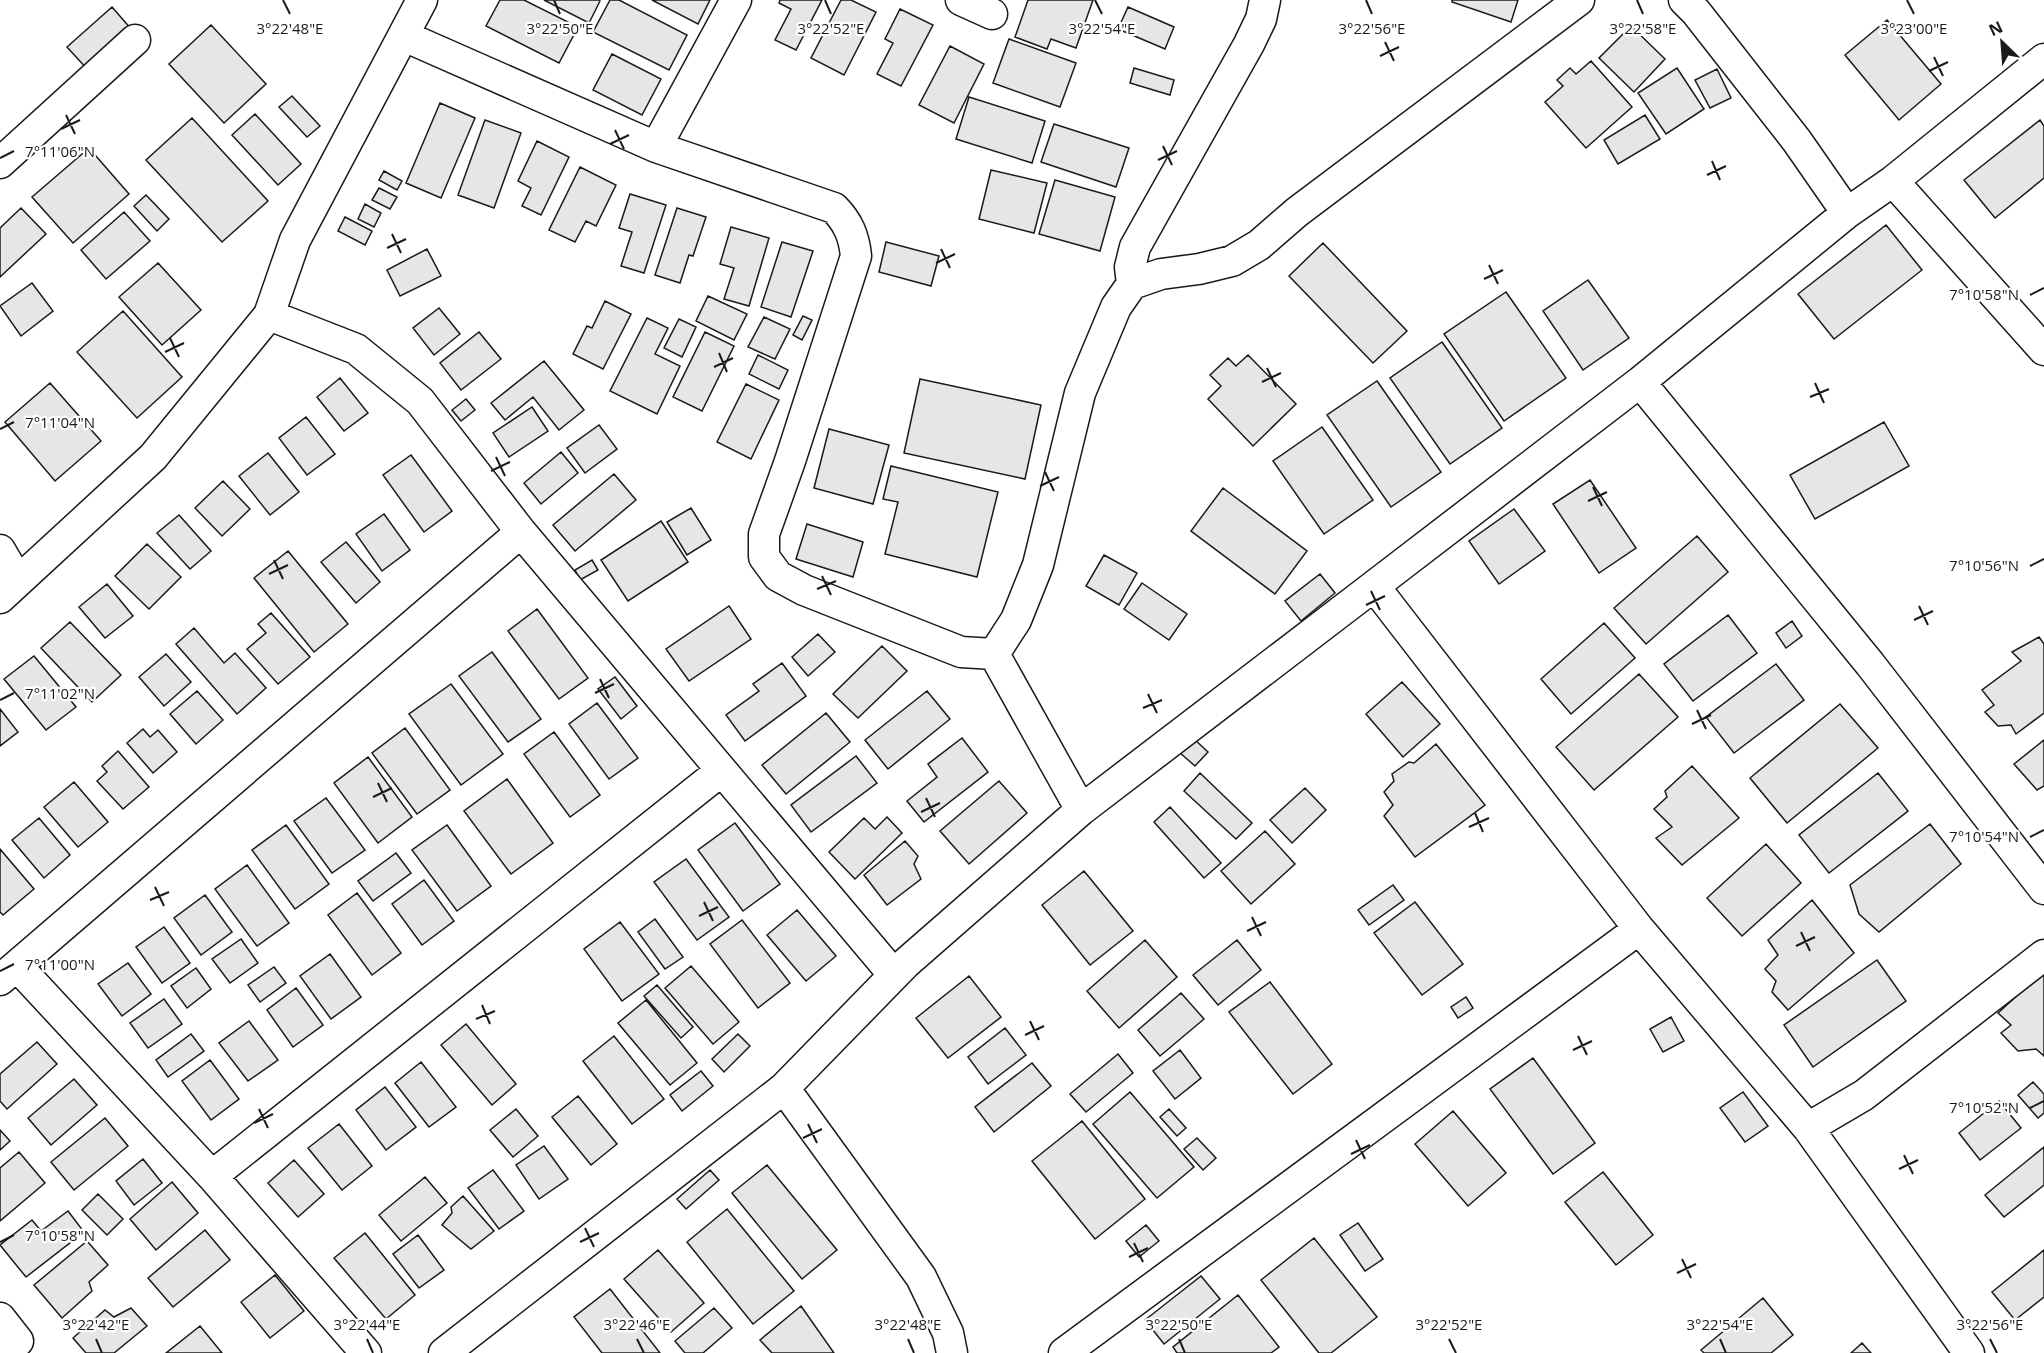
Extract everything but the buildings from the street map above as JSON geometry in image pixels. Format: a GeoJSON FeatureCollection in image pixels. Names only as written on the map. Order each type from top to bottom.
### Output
{"type":"FeatureCollection","features":[{"type":"Feature","properties":{"kind":"street"},"geometry":{"type":"LineString","coordinates":[[9,590],[153,457],[269,315],[295,240],[422,0]]}},
{"type":"Feature","properties":{"kind":"street"},"geometry":{"type":"LineString","coordinates":[[656,147],[736,0]]}},
{"type":"Feature","properties":{"kind":"street"},"geometry":{"type":"LineString","coordinates":[[961,0],[992,14]]}},
{"type":"Feature","properties":{"kind":"street"},"geometry":{"type":"LineString","coordinates":[[1132,284],[1130,267],[1135,247],[1249,44],[1261,19],[1265,0]]}},
{"type":"Feature","properties":{"kind":"street"},"geometry":{"type":"LineString","coordinates":[[994,654],[1016,620],[1038,565],[1080,393],[1116,308],[1132,284],[1161,274],[1199,269],[1232,261],[1258,245],[1297,212],[1579,0]]}},
{"type":"Feature","properties":{"kind":"street"},"geometry":{"type":"LineString","coordinates":[[1684,0],[1696,12],[1797,141],[1847,213]]}},
{"type":"Feature","properties":{"kind":"street"},"geometry":{"type":"LineString","coordinates":[[404,36],[656,147],[834,208],[847,221],[855,243],[856,256],[764,534],[764,557],[778,576],[804,590],[961,651],[994,654]]}},
{"type":"Feature","properties":{"kind":"street"},"geometry":{"type":"LineString","coordinates":[[0,163],[135,40]]}},
{"type":"Feature","properties":{"kind":"street"},"geometry":{"type":"LineString","coordinates":[[444,1353],[784,1088],[894,975],[1081,810],[1640,382],[1847,213],[1893,181],[2044,58]]}},
{"type":"Feature","properties":{"kind":"street"},"geometry":{"type":"LineString","coordinates":[[1893,181],[2044,350]]}},
{"type":"Feature","properties":{"kind":"street"},"geometry":{"type":"LineString","coordinates":[[269,315],[356,349],[420,401],[521,532],[894,975]]}},
{"type":"Feature","properties":{"kind":"street"},"geometry":{"type":"LineString","coordinates":[[1640,382],[1870,664],[2044,889]]}},
{"type":"Feature","properties":{"kind":"street"},"geometry":{"type":"LineString","coordinates":[[366,1353],[212,1176],[9,973],[521,532]]}},
{"type":"Feature","properties":{"kind":"street"},"geometry":{"type":"LineString","coordinates":[[0,550],[9,590]]}},
{"type":"Feature","properties":{"kind":"street"},"geometry":{"type":"LineString","coordinates":[[1374,586],[1639,929],[1808,1128],[1969,1353]]}},
{"type":"Feature","properties":{"kind":"street"},"geometry":{"type":"LineString","coordinates":[[994,654],[1081,810]]}},
{"type":"Feature","properties":{"kind":"street"},"geometry":{"type":"LineString","coordinates":[[212,1176],[722,771]]}},
{"type":"Feature","properties":{"kind":"street"},"geometry":{"type":"LineString","coordinates":[[1064,1353],[1639,929]]}},
{"type":"Feature","properties":{"kind":"street"},"geometry":{"type":"LineString","coordinates":[[1808,1128],[1864,1095],[2044,955]]}},
{"type":"Feature","properties":{"kind":"street"},"geometry":{"type":"LineString","coordinates":[[784,1088],[921,1277],[948,1333],[952,1353]]}}]}
